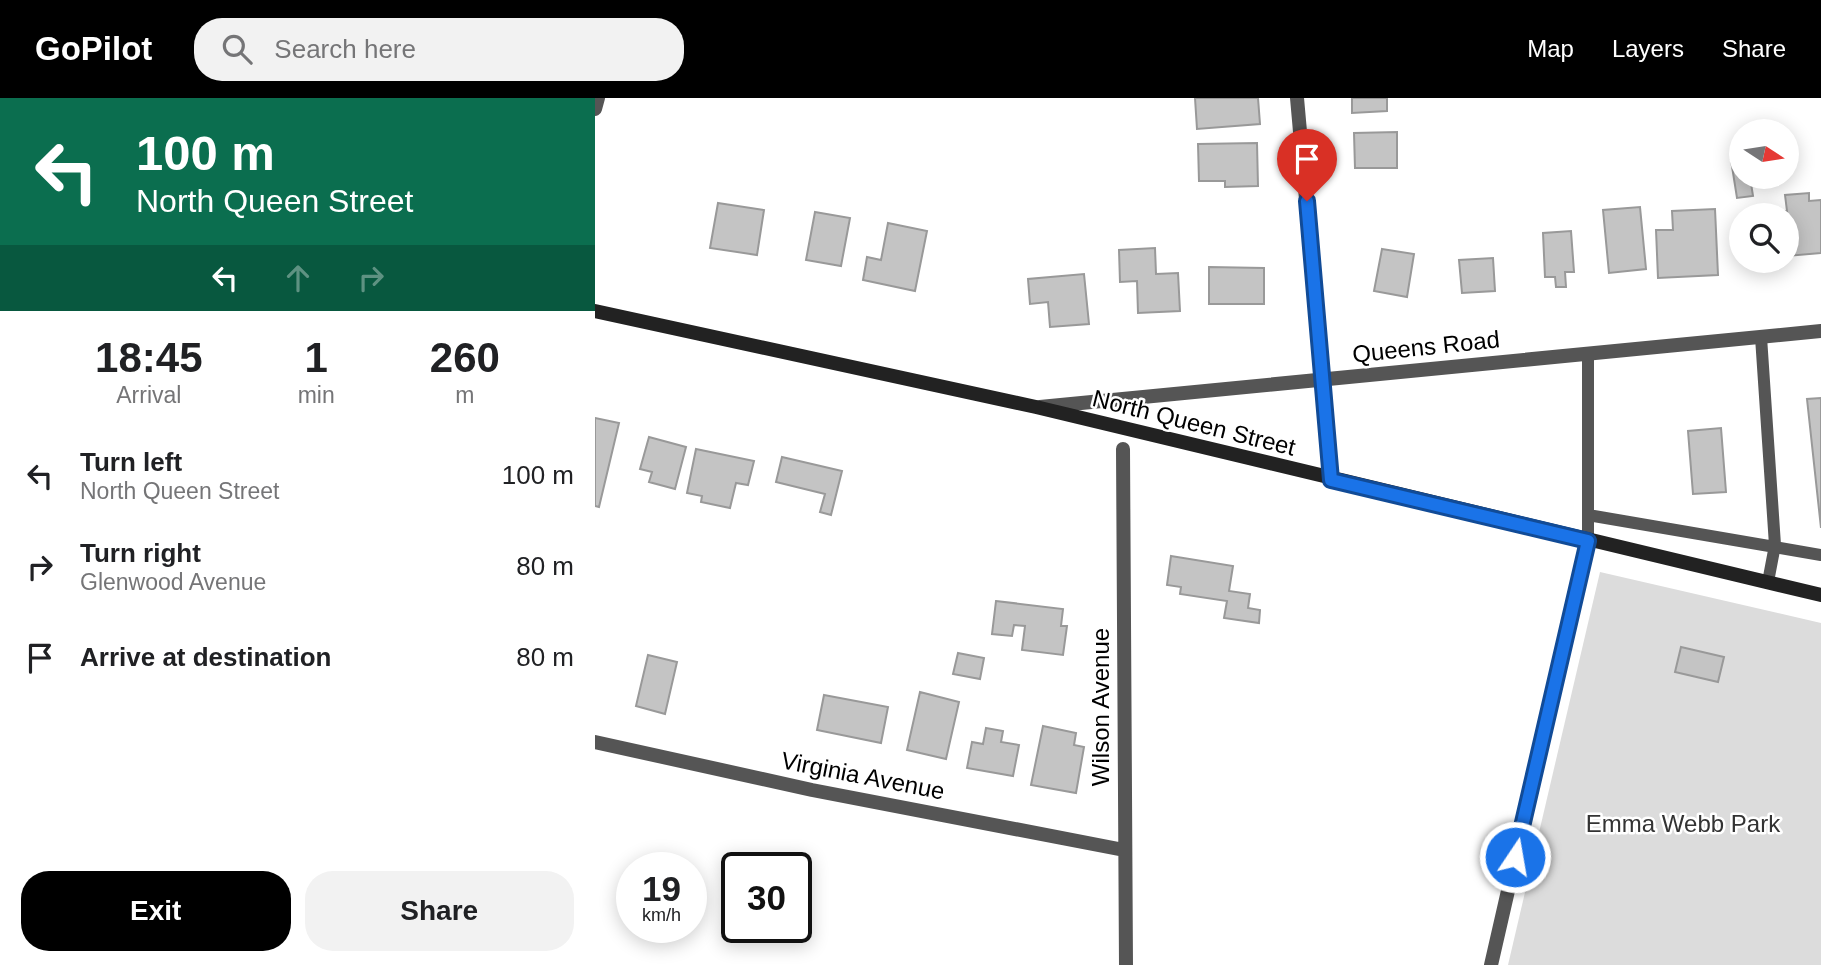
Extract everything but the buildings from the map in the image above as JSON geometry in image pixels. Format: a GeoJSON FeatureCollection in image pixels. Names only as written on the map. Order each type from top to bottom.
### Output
{"type":"FeatureCollection","features":[{"type":"Feature","properties":{"kind":"main road","name":"North Queen Street"},"geometry":{"type":"LineString","coordinates":[[595,311],[1035,407],[1331,480],[1821,595]]}},
{"type":"Feature","properties":{"kind":"street"},"geometry":{"type":"LineString","coordinates":[[595,109],[598,98]]}},
{"type":"Feature","properties":{"kind":"street"},"geometry":{"type":"LineString","coordinates":[[1297,98],[1331,480]]}},
{"type":"Feature","properties":{"kind":"street","name":"Queens Road"},"geometry":{"type":"LineString","coordinates":[[1035,407],[1821,331]]}},
{"type":"Feature","properties":{"kind":"street","name":"Wilson Avenue"},"geometry":{"type":"LineString","coordinates":[[1123,449],[1126,965]]}},
{"type":"Feature","properties":{"kind":"street"},"geometry":{"type":"LineString","coordinates":[[1491,965],[1588,541]]}},
{"type":"Feature","properties":{"kind":"street","name":"Virginia Avenue"},"geometry":{"type":"LineString","coordinates":[[595,742],[812,790],[1124,850]]}},
{"type":"Feature","properties":{"kind":"lane"},"geometry":{"type":"LineString","coordinates":[[1761,337],[1775,545],[1768,582]]}},
{"type":"Feature","properties":{"kind":"lane"},"geometry":{"type":"LineString","coordinates":[[1588,354],[1588,541]]}},
{"type":"Feature","properties":{"kind":"lane"},"geometry":{"type":"LineString","coordinates":[[1588,515],[1821,555]]}},
{"type":"Feature","properties":{"kind":"green space","name":"Emma Webb Park"},"geometry":{"type":"Polygon","coordinates":[[[1600,572],[1821,623],[1821,965],[1508,965],[1600,572]]]}},
{"type":"Feature","properties":{"kind":"route"},"geometry":{"type":"LineString","coordinates":[[1307,201],[1331,480],[1588,541],[1515,857]]}}]}
